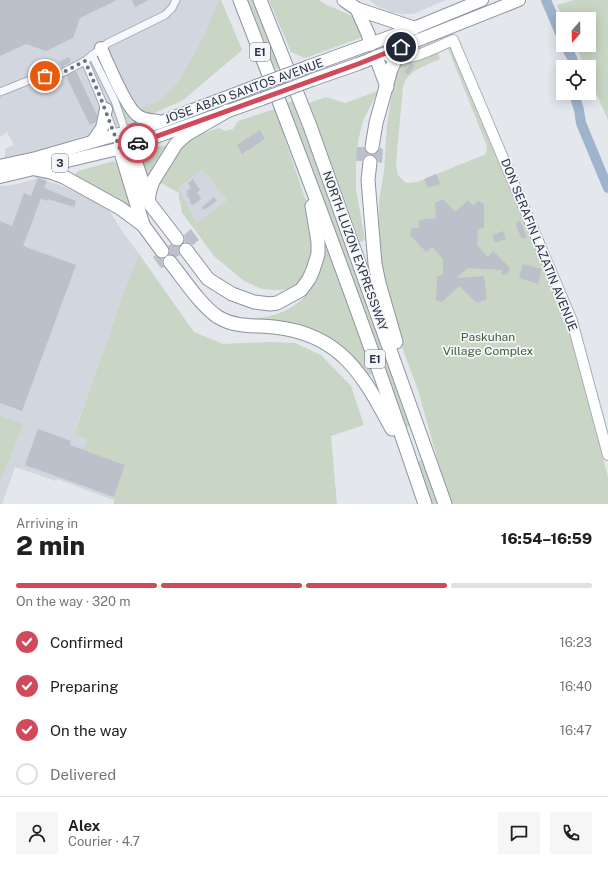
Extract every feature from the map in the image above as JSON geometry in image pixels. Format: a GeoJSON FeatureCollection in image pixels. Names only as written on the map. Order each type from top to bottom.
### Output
{"type":"FeatureCollection","features":[{"type":"Feature","properties":{"kind":"highway","name":"NORTH LUZON EXPRESSWAY"},"geometry":{"type":"LineString","coordinates":[[240,0],[301,158],[377,365],[425,504]]}},
{"type":"Feature","properties":{"kind":"highway","name":"NORTH LUZON EXPRESSWAY"},"geometry":{"type":"LineString","coordinates":[[260,0],[312,134],[445,504]]}},
{"type":"Feature","properties":{"kind":"highway"},"geometry":{"type":"LineString","coordinates":[[344,0],[357,9],[415,35],[399,59],[391,67],[389,80],[376,123],[372,147]]}},
{"type":"Feature","properties":{"kind":"highway","name":"JOSE ABAD SANTOS AVENUE"},"geometry":{"type":"LineString","coordinates":[[0,177],[125,147],[262,99],[379,56],[470,2],[482,0]]}},
{"type":"Feature","properties":{"kind":"highway","name":"JOSE ABAD SANTOS AVENUE"},"geometry":{"type":"LineString","coordinates":[[0,166],[36,158],[161,122],[371,44],[415,35],[519,0]]}},
{"type":"Feature","properties":{"kind":"highway"},"geometry":{"type":"LineString","coordinates":[[357,9],[371,44],[379,56],[389,80]]}},
{"type":"Feature","properties":{"kind":"highway"},"geometry":{"type":"LineString","coordinates":[[96,52],[136,115],[144,119],[161,122]]}},
{"type":"Feature","properties":{"kind":"highway"},"geometry":{"type":"LineString","coordinates":[[93,141],[102,128],[106,109]]}},
{"type":"Feature","properties":{"kind":"highway"},"geometry":{"type":"LineString","coordinates":[[148,200],[153,181],[176,144],[187,134],[227,111]]}},
{"type":"Feature","properties":{"kind":"highway"},"geometry":{"type":"LineString","coordinates":[[125,147],[148,200],[156,214],[177,240]]}},
{"type":"Feature","properties":{"kind":"highway"},"geometry":{"type":"LineString","coordinates":[[125,147],[143,225]]}},
{"type":"Feature","properties":{"kind":"highway"},"geometry":{"type":"LineString","coordinates":[[186,250],[208,279],[232,294],[254,302],[270,304],[277,303],[301,290],[309,279],[313,270],[318,254],[318,242],[315,221],[301,158]]}},
{"type":"Feature","properties":{"kind":"highway"},"geometry":{"type":"LineString","coordinates":[[370,162],[368,180],[374,253],[378,277],[426,451]]}},
{"type":"Feature","properties":{"kind":"highway"},"geometry":{"type":"LineString","coordinates":[[35,169],[53,173],[72,181],[120,208],[143,225],[162,251]]}},
{"type":"Feature","properties":{"kind":"highway"},"geometry":{"type":"LineString","coordinates":[[170,262],[201,301],[220,318],[238,324],[274,327],[304,332],[321,340],[338,352],[364,380],[371,390],[413,470]]}},
{"type":"Feature","properties":{"kind":"main road","name":"DON SERAFIN LAZATIN AVENUE"},"geometry":{"type":"LineString","coordinates":[[399,59],[453,40],[572,321],[608,455]]}},
{"type":"Feature","properties":{"kind":"main road"},"geometry":{"type":"LineString","coordinates":[[379,56],[399,59]]}},
{"type":"Feature","properties":{"kind":"street"},"geometry":{"type":"LineString","coordinates":[[0,92],[35,78],[60,74],[85,61],[108,43],[165,15],[172,8],[176,0]]}},
{"type":"Feature","properties":{"kind":"street"},"geometry":{"type":"LineString","coordinates":[[96,52],[115,101],[120,133],[125,147]]}},
{"type":"Feature","properties":{"kind":"street"},"geometry":{"type":"LineString","coordinates":[[85,61],[106,109],[120,133],[125,147]]}},
{"type":"Feature","properties":{"kind":"shaded area"},"geometry":{"type":"Polygon","coordinates":[[[0,0],[221,0],[242,50],[183,100],[134,121],[23,155],[5,158],[5,149],[14,145],[7,132],[0,137],[0,0]]]}},
{"type":"Feature","properties":{"kind":"shaded area"},"geometry":{"type":"Polygon","coordinates":[[[369,0],[446,0],[413,14],[401,14],[391,12],[377,6],[369,0]]]}},
{"type":"Feature","properties":{"kind":"shaded area"},"geometry":{"type":"Polygon","coordinates":[[[202,169],[227,200],[197,223],[177,188],[202,169]]]}},
{"type":"Feature","properties":{"kind":"shaded area"},"geometry":{"type":"Polygon","coordinates":[[[39,176],[47,179],[47,181],[60,185],[92,200],[109,210],[139,254],[127,283],[74,433],[87,439],[83,450],[125,465],[113,500],[57,479],[56,481],[15,467],[2,504],[0,504],[0,186],[13,185],[36,179],[35,177],[39,176]]]}},
{"type":"Feature","properties":{"kind":"green space"},"geometry":{"type":"Polygon","coordinates":[[[219,0],[221,0],[242,50],[183,100],[152,114],[138,109],[159,101],[178,83],[204,36],[219,0]]]}},
{"type":"Feature","properties":{"kind":"green space"},"geometry":{"type":"Polygon","coordinates":[[[248,0],[254,0],[280,68],[275,70],[248,0]]]}},
{"type":"Feature","properties":{"kind":"green space"},"geometry":{"type":"Polygon","coordinates":[[[269,0],[319,0],[357,18],[363,37],[305,58],[291,52],[269,0]]]}},
{"type":"Feature","properties":{"kind":"green space"},"geometry":{"type":"Polygon","coordinates":[[[574,0],[608,0],[608,120],[596,93],[596,60],[582,60],[578,52],[596,52],[596,12],[560,12],[557,5],[574,0]]]}},
{"type":"Feature","properties":{"kind":"green space","name":"Paskuhan Village Complex"},"geometry":{"type":"Polygon","coordinates":[[[452,44],[566,320],[608,477],[608,504],[450,504],[418,390],[396,331],[384,283],[379,232],[379,201],[384,171],[387,124],[395,74],[404,61],[437,50],[440,59],[414,72],[409,76],[403,86],[396,164],[398,175],[406,183],[417,182],[486,154],[487,146],[447,46],[452,44]]]}},
{"type":"Feature","properties":{"kind":"green space"},"geometry":{"type":"Polygon","coordinates":[[[97,54],[135,119],[134,121],[126,119],[95,56],[97,54]]]}},
{"type":"Feature","properties":{"kind":"green space"},"geometry":{"type":"Polygon","coordinates":[[[378,91],[363,121],[358,141],[356,189],[365,240],[360,242],[309,103],[326,97],[345,103],[378,91]]]}},
{"type":"Feature","properties":{"kind":"green space"},"geometry":{"type":"Polygon","coordinates":[[[294,101],[411,426],[405,427],[358,302],[347,262],[287,103],[294,101]]]}},
{"type":"Feature","properties":{"kind":"green space"},"geometry":{"type":"Polygon","coordinates":[[[275,109],[307,204],[313,255],[302,279],[288,289],[262,289],[244,281],[214,256],[182,212],[179,193],[163,184],[159,184],[157,191],[154,186],[171,157],[185,143],[197,136],[219,128],[225,131],[233,129],[238,121],[275,109]],[[202,169],[178,188],[197,223],[227,200],[202,169]]]}},
{"type":"Feature","properties":{"kind":"green space"},"geometry":{"type":"Polygon","coordinates":[[[172,144],[147,184],[138,151],[172,144]]]}},
{"type":"Feature","properties":{"kind":"green space"},"geometry":{"type":"Polygon","coordinates":[[[114,161],[117,165],[132,204],[130,208],[75,178],[75,174],[78,171],[114,161]]]}},
{"type":"Feature","properties":{"kind":"green space"},"geometry":{"type":"Polygon","coordinates":[[[326,249],[330,250],[373,367],[373,374],[369,375],[333,343],[225,317],[208,302],[229,314],[247,318],[257,318],[278,314],[297,303],[312,287],[317,278],[326,249]]]}},
{"type":"Feature","properties":{"kind":"green space"},"geometry":{"type":"Polygon","coordinates":[[[139,254],[194,332],[223,344],[269,342],[295,343],[321,355],[351,386],[364,425],[331,436],[337,504],[114,504],[114,497],[125,465],[83,450],[87,439],[74,434],[127,283],[139,254]]]}},
{"type":"Feature","properties":{"kind":"green space"},"geometry":{"type":"Polygon","coordinates":[[[0,416],[23,424],[0,483],[0,416]]]}},
{"type":"Feature","properties":{"kind":"green space"},"geometry":{"type":"Polygon","coordinates":[[[424,460],[441,504],[429,504],[417,463],[424,460]]]}},
{"type":"Feature","properties":{"kind":"building"},"geometry":{"type":"Polygon","coordinates":[[[0,0],[117,0],[80,18],[73,38],[46,51],[26,44],[0,56],[0,0]]]}},
{"type":"Feature","properties":{"kind":"building"},"geometry":{"type":"Polygon","coordinates":[[[132,0],[149,0],[135,7],[132,0]]]}},
{"type":"Feature","properties":{"kind":"building"},"geometry":{"type":"Polygon","coordinates":[[[69,57],[71,62],[62,67],[59,62],[69,57]]]}},
{"type":"Feature","properties":{"kind":"building"},"geometry":{"type":"Polygon","coordinates":[[[411,63],[415,66],[408,75],[404,72],[411,63]]]}},
{"type":"Feature","properties":{"kind":"building"},"geometry":{"type":"Polygon","coordinates":[[[76,71],[97,115],[96,122],[90,125],[66,76],[76,71]]]}},
{"type":"Feature","properties":{"kind":"building"},"geometry":{"type":"Polygon","coordinates":[[[260,130],[265,139],[242,154],[237,145],[260,130]]]}},
{"type":"Feature","properties":{"kind":"building"},"geometry":{"type":"Polygon","coordinates":[[[357,147],[364,147],[369,154],[364,157],[362,161],[356,161],[357,147]]]}},
{"type":"Feature","properties":{"kind":"building"},"geometry":{"type":"Polygon","coordinates":[[[380,148],[383,149],[382,163],[378,162],[377,158],[373,155],[378,152],[380,148]]]}},
{"type":"Feature","properties":{"kind":"building"},"geometry":{"type":"Polygon","coordinates":[[[436,174],[440,184],[428,188],[424,179],[436,174]]]}},
{"type":"Feature","properties":{"kind":"building"},"geometry":{"type":"Polygon","coordinates":[[[38,178],[47,181],[44,188],[76,201],[74,207],[48,199],[47,201],[41,198],[23,246],[76,265],[22,411],[0,403],[0,221],[12,226],[24,193],[31,196],[38,178]]]}},
{"type":"Feature","properties":{"kind":"building"},"geometry":{"type":"Polygon","coordinates":[[[193,179],[200,190],[197,192],[201,199],[193,205],[190,203],[190,199],[186,194],[188,193],[186,191],[191,188],[188,183],[193,179]]]}},
{"type":"Feature","properties":{"kind":"building"},"geometry":{"type":"Polygon","coordinates":[[[214,197],[217,201],[204,210],[202,207],[214,197]]]}},
{"type":"Feature","properties":{"kind":"building"},"geometry":{"type":"Polygon","coordinates":[[[443,199],[455,212],[468,200],[473,206],[478,201],[484,204],[484,228],[478,229],[477,245],[488,257],[493,251],[510,268],[508,274],[502,275],[502,270],[467,268],[457,278],[484,276],[487,299],[477,303],[459,286],[442,302],[436,300],[437,276],[443,275],[443,259],[432,247],[426,252],[410,235],[412,228],[419,228],[419,220],[436,218],[435,203],[443,199]]]}},
{"type":"Feature","properties":{"kind":"building"},"geometry":{"type":"Polygon","coordinates":[[[520,221],[527,237],[522,239],[516,226],[516,223],[520,221]]]}},
{"type":"Feature","properties":{"kind":"building"},"geometry":{"type":"Polygon","coordinates":[[[191,229],[199,240],[193,245],[184,242],[184,235],[191,229]]]}},
{"type":"Feature","properties":{"kind":"building"},"geometry":{"type":"Polygon","coordinates":[[[503,231],[506,239],[495,243],[492,235],[503,231]]]}},
{"type":"Feature","properties":{"kind":"building"},"geometry":{"type":"Polygon","coordinates":[[[171,244],[179,247],[178,251],[180,255],[176,257],[169,254],[170,250],[168,246],[171,244]]]}},
{"type":"Feature","properties":{"kind":"building"},"geometry":{"type":"Polygon","coordinates":[[[155,255],[158,258],[163,259],[162,263],[164,267],[161,268],[153,257],[155,255]]]}},
{"type":"Feature","properties":{"kind":"building"},"geometry":{"type":"Polygon","coordinates":[[[523,264],[542,269],[538,284],[519,278],[523,264]]]}},
{"type":"Feature","properties":{"kind":"building"},"geometry":{"type":"Polygon","coordinates":[[[38,429],[71,441],[70,445],[125,465],[114,497],[25,465],[38,429]]]}},
{"type":"Feature","properties":{"kind":"waterway"},"geometry":{"type":"LineString","coordinates":[[546,0],[556,24]]}},
{"type":"Feature","properties":{"kind":"waterway"},"geometry":{"type":"LineString","coordinates":[[569,52],[573,60]]}},
{"type":"Feature","properties":{"kind":"waterway"},"geometry":{"type":"LineString","coordinates":[[576,100],[581,123],[608,188]]}},
{"type":"Feature","properties":{"kind":"way so far"},"geometry":{"type":"LineString","coordinates":[[45,76],[60,74],[85,61],[106,109],[120,149],[138,143]]}},
{"type":"Feature","properties":{"kind":"route"},"geometry":{"type":"LineString","coordinates":[[138,143],[358,64],[401,47]]}}]}
